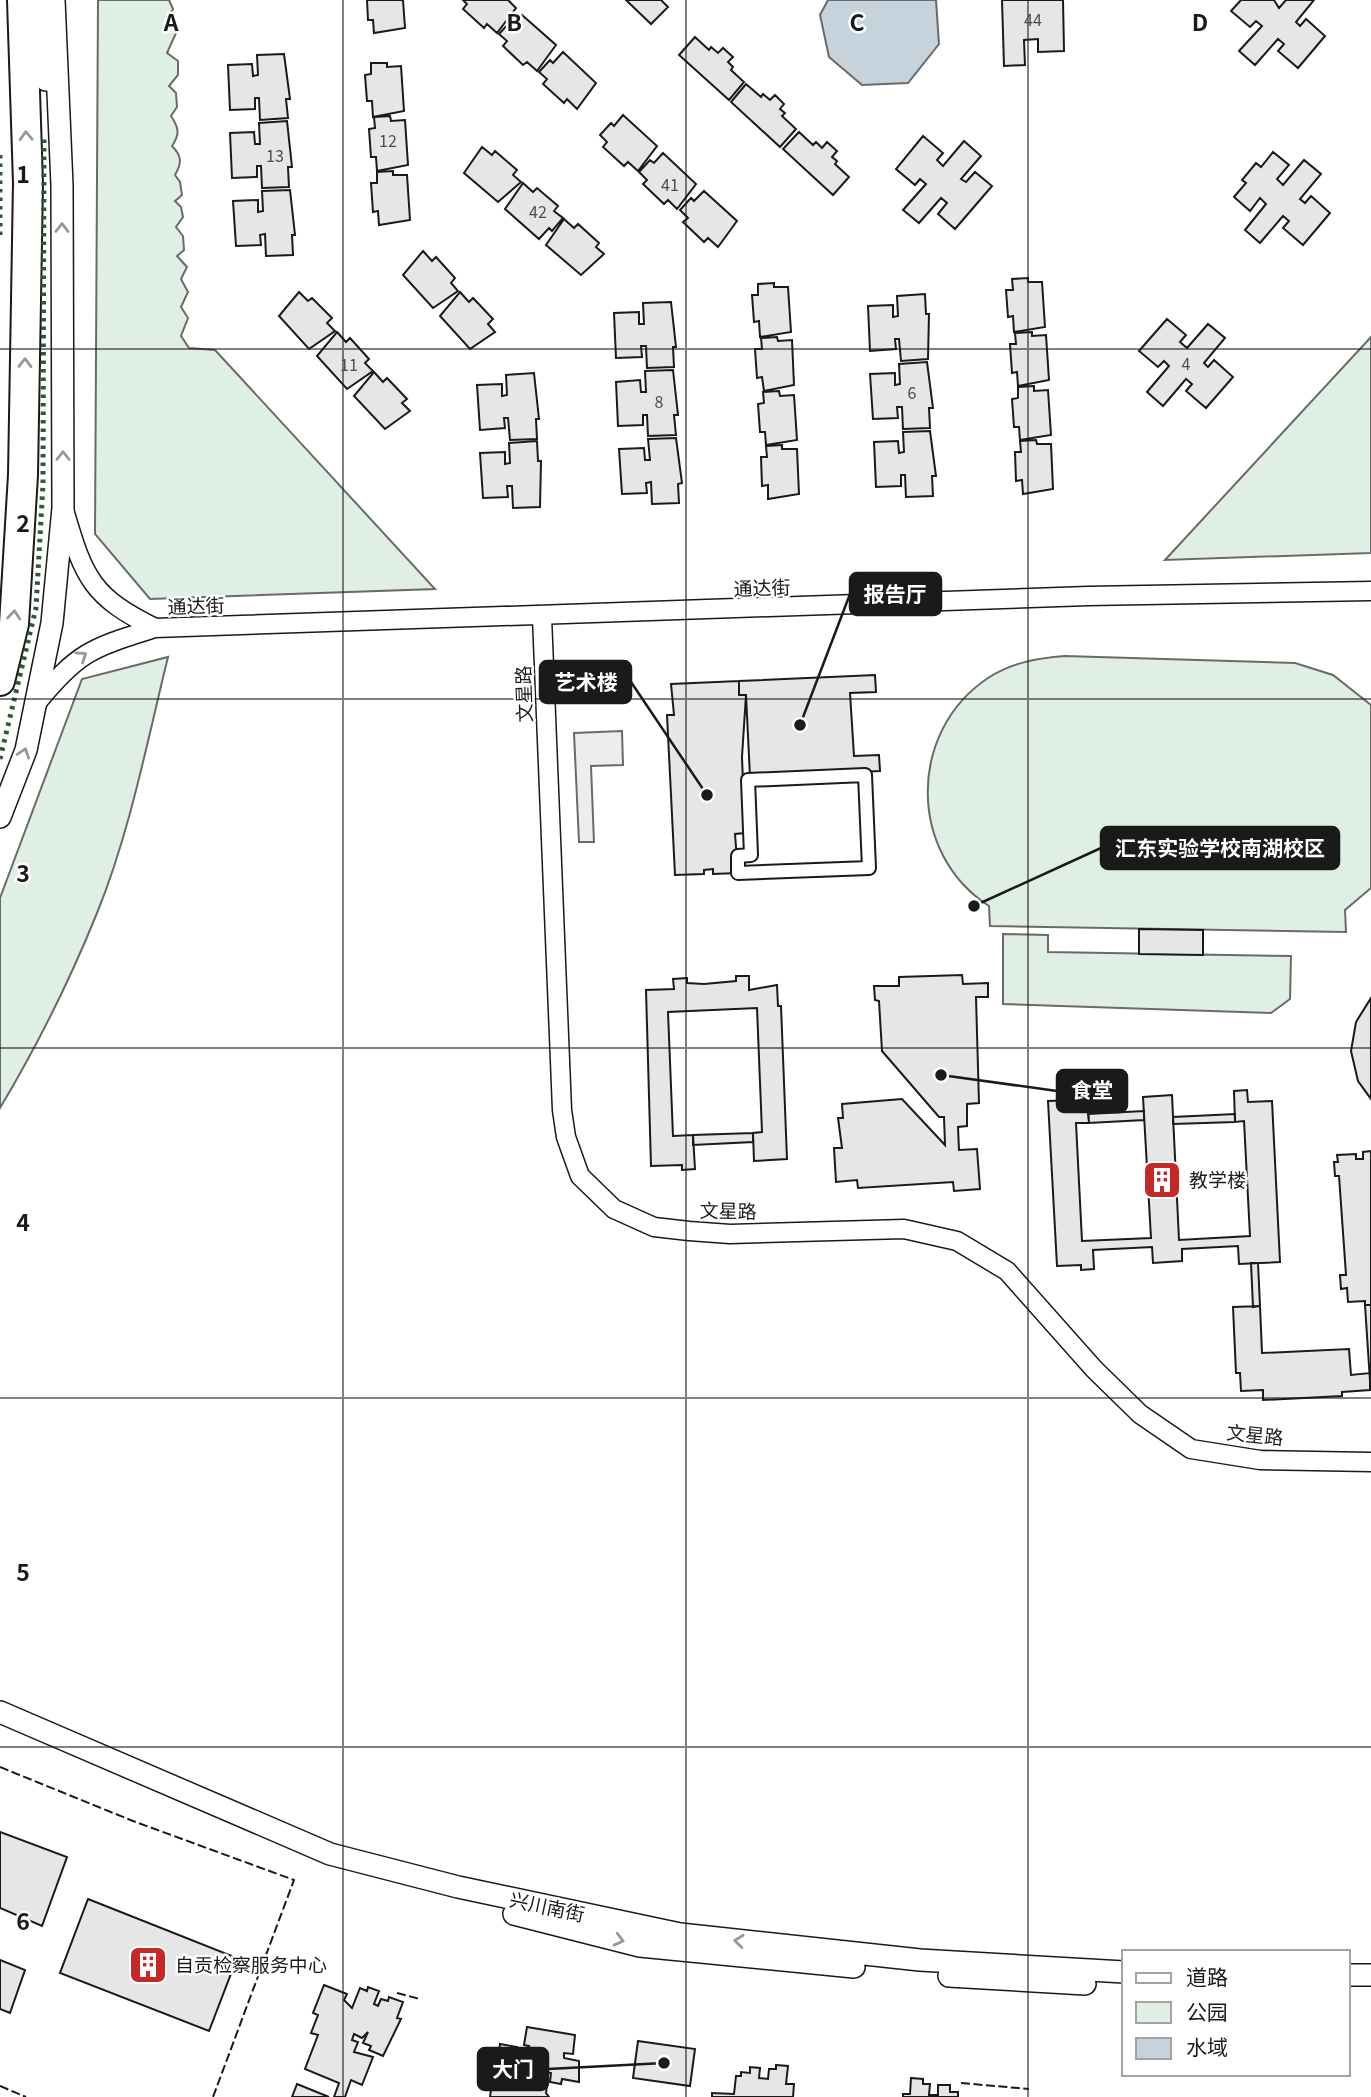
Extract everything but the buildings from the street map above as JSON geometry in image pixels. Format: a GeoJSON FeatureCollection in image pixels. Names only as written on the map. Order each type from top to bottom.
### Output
{"type":"FeatureCollection","features":[{"type":"Feature","properties":{"kind":"highway"},"geometry":{"type":"LineString","coordinates":[[0,681],[14,624],[23,475],[28,183],[22,0]]}},
{"type":"Feature","properties":{"kind":"street"},"geometry":{"type":"LineString","coordinates":[[34,0],[62,186]]}},
{"type":"Feature","properties":{"kind":"street"},"geometry":{"type":"LineString","coordinates":[[0,817],[26,750],[52,623],[63,508],[62,186],[54,0]]}},
{"type":"Feature","properties":{"kind":"street"},"geometry":{"type":"LineString","coordinates":[[63,508],[78,556],[94,585],[118,610],[155,628]]}},
{"type":"Feature","properties":{"kind":"street","name":"通达街"},"geometry":{"type":"LineString","coordinates":[[155,628],[542,617],[1088,596],[1371,591]]}},
{"type":"Feature","properties":{"kind":"street","name":"文星路"},"geometry":{"type":"LineString","coordinates":[[542,617],[562,1110],[566,1138],[580,1176],[614,1209],[654,1227],[730,1234],[904,1229],[957,1241],[1007,1271],[1094,1370],[1140,1414],[1191,1449],[1260,1460],[1371,1462]]}},
{"type":"Feature","properties":{"kind":"street"},"geometry":{"type":"LineString","coordinates":[[35,705],[63,670],[87,651],[155,628]]}},
{"type":"Feature","properties":{"kind":"street"},"geometry":{"type":"LineString","coordinates":[[865,775],[869,867],[738,873],[738,856],[751,855],[748,780],[865,775]]}},
{"type":"Feature","properties":{"kind":"street","name":"兴川南街"},"geometry":{"type":"LineString","coordinates":[[0,1712],[330,1854],[458,1887],[680,1934],[920,1960],[1122,1972]]}},
{"type":"Feature","properties":{"kind":"street","name":"兴川南街"},"geometry":{"type":"LineString","coordinates":[[0,1727],[325,1866],[640,1946],[1011,1981],[1122,1985]]}},
{"type":"Feature","properties":{"kind":"street"},"geometry":{"type":"LineString","coordinates":[[1350,1975],[1371,1975]]}},
{"type":"Feature","properties":{"kind":"street"},"geometry":{"type":"LineString","coordinates":[[1350,1989],[1371,1989]]}},
{"type":"Feature","properties":{"kind":"green space"},"geometry":{"type":"Polygon","coordinates":[[[98,0],[169,0],[173,9],[168,19],[176,33],[167,53],[178,61],[178,75],[169,86],[176,93],[177,107],[171,116],[177,134],[172,146],[180,160],[175,175],[180,182],[182,195],[175,201],[181,207],[183,217],[176,227],[183,236],[184,250],[177,256],[187,267],[181,279],[188,292],[181,307],[188,318],[181,336],[189,348],[215,350],[435,589],[150,599],[95,534],[98,0]]]}},
{"type":"Feature","properties":{"kind":"green space"},"geometry":{"type":"Polygon","coordinates":[[[1371,337],[1371,553],[1165,560],[1371,337]]]}},
{"type":"Feature","properties":{"kind":"green space"},"geometry":{"type":"Polygon","coordinates":[[[1065,656],[1295,663],[1333,675],[1371,705],[1371,888],[1345,910],[1346,932],[990,926],[989,906],[962,883],[943,856],[932,825],[928,793],[931,760],[943,729],[961,701],[988,678],[1025,662],[1065,656]]]}},
{"type":"Feature","properties":{"kind":"green space"},"geometry":{"type":"Polygon","coordinates":[[[168,657],[137,786],[109,882],[64,988],[0,1108],[0,898],[82,679],[168,657]]]}},
{"type":"Feature","properties":{"kind":"green space"},"geometry":{"type":"Polygon","coordinates":[[[1003,934],[1048,935],[1048,952],[1291,956],[1290,999],[1271,1013],[1003,1004],[1003,934]]]}},
{"type":"Feature","properties":{"kind":"shaded area"},"geometry":{"type":"Polygon","coordinates":[[[622,731],[623,765],[591,766],[594,842],[579,842],[574,733],[622,731]]]}},
{"type":"Feature","properties":{"kind":"water"},"geometry":{"type":"Polygon","coordinates":[[[828,0],[936,0],[939,44],[908,83],[862,85],[829,57],[820,15],[828,0]]]}},
{"type":"Feature","properties":{"kind":"hedge"},"geometry":{"type":"LineString","coordinates":[[0,759],[36,608],[43,484],[44,137]]}},
{"type":"Feature","properties":{"kind":"hedge"},"geometry":{"type":"LineString","coordinates":[[0,155],[0,237]]}},
{"type":"Feature","properties":{"kind":"fence"},"geometry":{"type":"LineString","coordinates":[[0,1767],[133,1821],[294,1880],[213,2097]]}},
{"type":"Feature","properties":{"kind":"fence"},"geometry":{"type":"LineString","coordinates":[[397,1993],[420,1999]]}},
{"type":"Feature","properties":{"kind":"fence"},"geometry":{"type":"LineString","coordinates":[[961,2083],[1029,2089]]}},
{"type":"Feature","properties":{"kind":"fence"},"geometry":{"type":"LineString","coordinates":[[0,2086],[26,2097]]}},
{"type":"Feature","properties":{"kind":"place","name":"报告厅"},"geometry":{"type":"Point","coordinates":[800,725]}},
{"type":"Feature","properties":{"kind":"place","name":"艺术楼"},"geometry":{"type":"Point","coordinates":[707,795]}},
{"type":"Feature","properties":{"kind":"place","name":"汇东实验学校南湖校区"},"geometry":{"type":"Point","coordinates":[974,906]}},
{"type":"Feature","properties":{"kind":"place","name":"食堂"},"geometry":{"type":"Point","coordinates":[941,1075]}},
{"type":"Feature","properties":{"kind":"place","name":"教学楼"},"geometry":{"type":"Point","coordinates":[1162,1180]}},
{"type":"Feature","properties":{"kind":"place","name":"自贡检察服务中心"},"geometry":{"type":"Point","coordinates":[148,1965]}},
{"type":"Feature","properties":{"kind":"place","name":"大门"},"geometry":{"type":"Point","coordinates":[664,2063]}}]}
